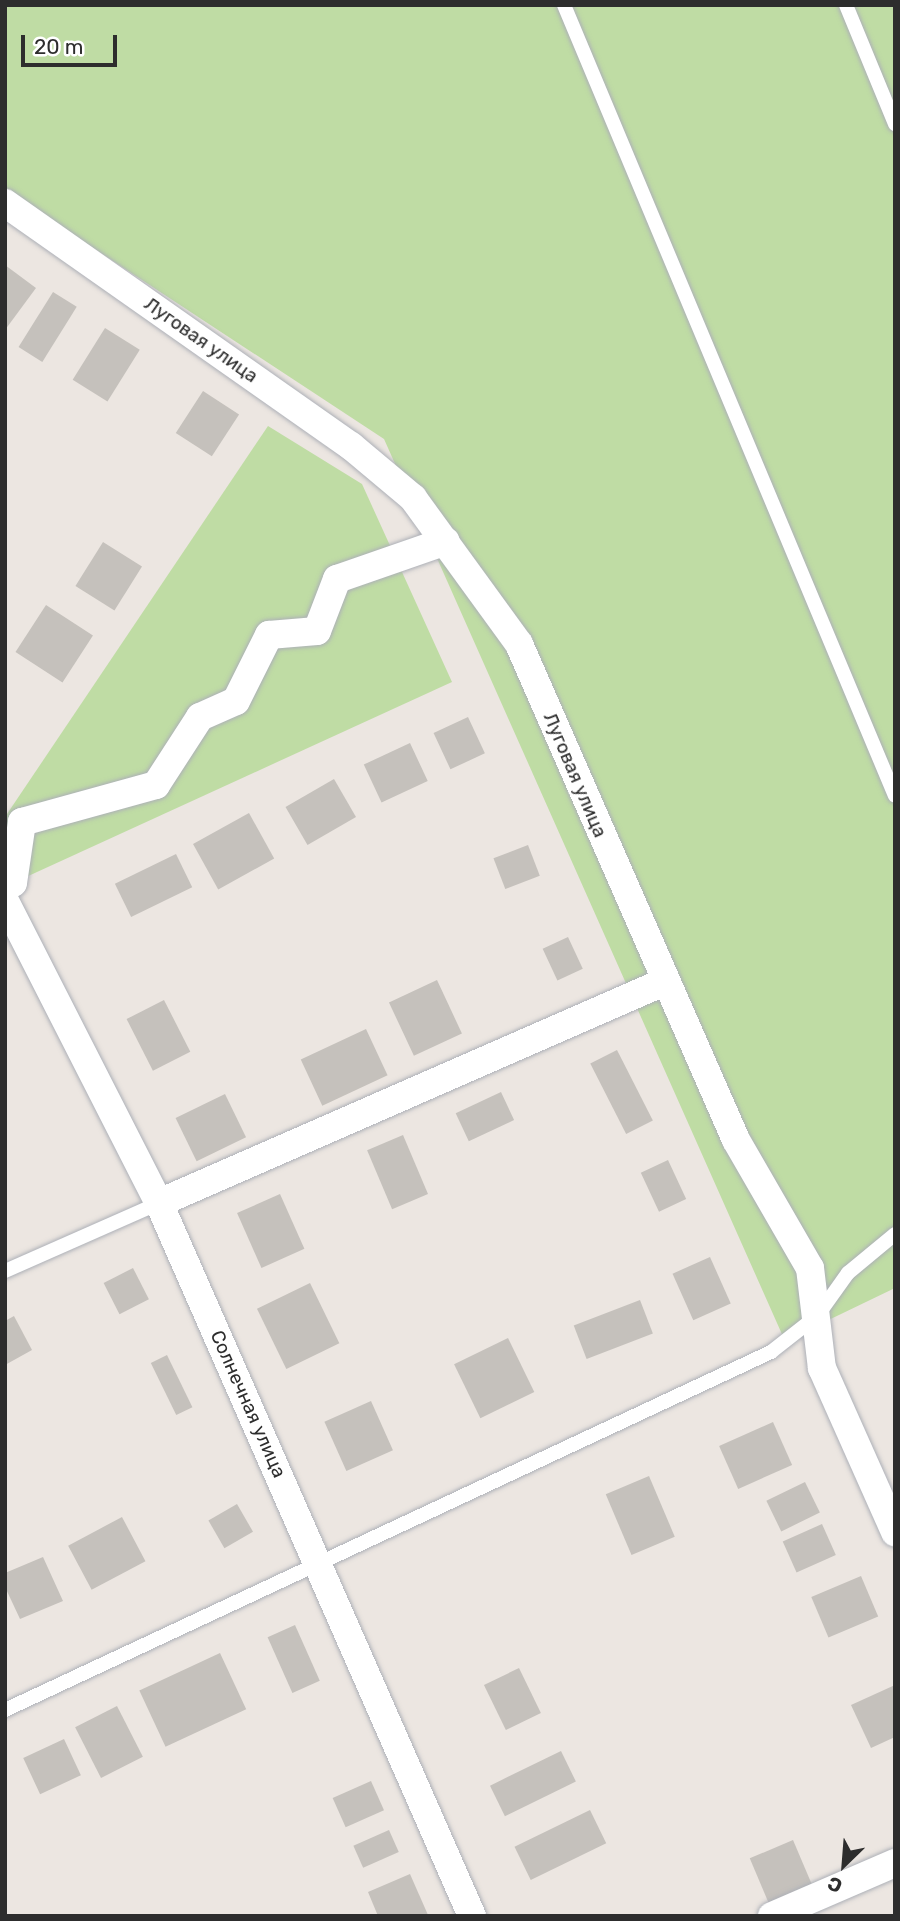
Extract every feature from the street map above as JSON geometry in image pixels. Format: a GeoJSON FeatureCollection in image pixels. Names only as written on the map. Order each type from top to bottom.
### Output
{"type":"FeatureCollection","features":[{"type":"Feature","properties":{"kind":"street","name":"Луговая улица"},"geometry":{"type":"LineString","coordinates":[[5,203],[351,446],[413,498],[519,644],[664,982],[736,1140],[810,1268],[818,1315],[822,1368],[895,1532]]}},
{"type":"Feature","properties":{"kind":"street"},"geometry":{"type":"LineString","coordinates":[[5,881],[13,883],[22,822],[156,785],[200,717],[236,701],[269,635],[317,631],[337,579],[446,541]]}},
{"type":"Feature","properties":{"kind":"street","name":"Солнечная улица"},"geometry":{"type":"LineString","coordinates":[[5,901],[159,1203],[472,1916]]}},
{"type":"Feature","properties":{"kind":"street"},"geometry":{"type":"LineString","coordinates":[[159,1203],[664,982]]}},
{"type":"Feature","properties":{"kind":"street"},"geometry":{"type":"LineString","coordinates":[[772,1916],[895,1863]]}},
{"type":"Feature","properties":{"kind":"lane"},"geometry":{"type":"LineString","coordinates":[[564,5],[895,796]]}},
{"type":"Feature","properties":{"kind":"lane"},"geometry":{"type":"LineString","coordinates":[[846,5],[895,124]]}},
{"type":"Feature","properties":{"kind":"lane"},"geometry":{"type":"LineString","coordinates":[[5,1271],[159,1203]]}},
{"type":"Feature","properties":{"kind":"lane"},"geometry":{"type":"LineString","coordinates":[[5,1710],[318,1561],[771,1352],[818,1315],[848,1273],[895,1234]]}},
{"type":"Feature","properties":{"kind":"green space"},"geometry":{"type":"Polygon","coordinates":[[[5,5],[895,5],[895,1288],[785,1341],[384,439],[5,190],[5,5]]]}},
{"type":"Feature","properties":{"kind":"green space"},"geometry":{"type":"Polygon","coordinates":[[[268,426],[362,484],[452,682],[13,883],[5,877],[5,817],[268,426]]]}},
{"type":"Feature","properties":{"kind":"building"},"geometry":{"type":"Polygon","coordinates":[[[5,265],[36,288],[5,330],[5,265]]]}},
{"type":"Feature","properties":{"kind":"building"},"geometry":{"type":"Polygon","coordinates":[[[53,292],[77,307],[42,362],[19,347],[53,292]]]}},
{"type":"Feature","properties":{"kind":"building"},"geometry":{"type":"Polygon","coordinates":[[[105,328],[140,350],[107,401],[73,380],[105,328]]]}},
{"type":"Feature","properties":{"kind":"building"},"geometry":{"type":"Polygon","coordinates":[[[203,391],[239,414],[212,456],[176,433],[203,391]]]}},
{"type":"Feature","properties":{"kind":"building"},"geometry":{"type":"Polygon","coordinates":[[[103,542],[142,566],[114,610],[75,586],[103,542]]]}},
{"type":"Feature","properties":{"kind":"building"},"geometry":{"type":"Polygon","coordinates":[[[46,605],[93,635],[62,682],[16,652],[46,605]]]}},
{"type":"Feature","properties":{"kind":"building"},"geometry":{"type":"Polygon","coordinates":[[[468,717],[485,753],[450,769],[434,733],[468,717]]]}},
{"type":"Feature","properties":{"kind":"building"},"geometry":{"type":"Polygon","coordinates":[[[410,743],[428,781],[382,803],[364,765],[410,743]]]}},
{"type":"Feature","properties":{"kind":"building"},"geometry":{"type":"Polygon","coordinates":[[[334,779],[356,817],[308,845],[286,807],[334,779]]]}},
{"type":"Feature","properties":{"kind":"building"},"geometry":{"type":"Polygon","coordinates":[[[249,813],[274,858],[218,890],[193,844],[249,813]]]}},
{"type":"Feature","properties":{"kind":"building"},"geometry":{"type":"Polygon","coordinates":[[[528,845],[540,876],[505,889],[493,858],[528,845]]]}},
{"type":"Feature","properties":{"kind":"building"},"geometry":{"type":"Polygon","coordinates":[[[176,854],[192,887],[131,917],[115,884],[176,854]]]}},
{"type":"Feature","properties":{"kind":"building"},"geometry":{"type":"Polygon","coordinates":[[[568,937],[583,969],[557,981],[543,949],[568,937]]]}},
{"type":"Feature","properties":{"kind":"building"},"geometry":{"type":"Polygon","coordinates":[[[437,980],[462,1033],[414,1056],[389,1002],[437,980]]]}},
{"type":"Feature","properties":{"kind":"building"},"geometry":{"type":"Polygon","coordinates":[[[164,1000],[190,1052],[153,1071],[127,1019],[164,1000]]]}},
{"type":"Feature","properties":{"kind":"building"},"geometry":{"type":"Polygon","coordinates":[[[366,1029],[388,1075],[322,1106],[301,1059],[366,1029]]]}},
{"type":"Feature","properties":{"kind":"building"},"geometry":{"type":"Polygon","coordinates":[[[617,1050],[653,1120],[626,1134],[590,1064],[617,1050]]]}},
{"type":"Feature","properties":{"kind":"building"},"geometry":{"type":"Polygon","coordinates":[[[501,1092],[514,1120],[469,1141],[456,1113],[501,1092]]]}},
{"type":"Feature","properties":{"kind":"building"},"geometry":{"type":"Polygon","coordinates":[[[225,1094],[246,1137],[197,1161],[176,1118],[225,1094]]]}},
{"type":"Feature","properties":{"kind":"building"},"geometry":{"type":"Polygon","coordinates":[[[403,1135],[428,1194],[392,1209],[367,1150],[403,1135]]]}},
{"type":"Feature","properties":{"kind":"building"},"geometry":{"type":"Polygon","coordinates":[[[668,1160],[686,1199],[659,1212],[641,1173],[668,1160]]]}},
{"type":"Feature","properties":{"kind":"building"},"geometry":{"type":"Polygon","coordinates":[[[280,1194],[304,1249],[261,1268],[237,1213],[280,1194]]]}},
{"type":"Feature","properties":{"kind":"building"},"geometry":{"type":"Polygon","coordinates":[[[710,1257],[731,1304],[693,1320],[673,1274],[710,1257]]]}},
{"type":"Feature","properties":{"kind":"building"},"geometry":{"type":"Polygon","coordinates":[[[133,1268],[149,1299],[119,1314],[104,1283],[133,1268]]]}},
{"type":"Feature","properties":{"kind":"building"},"geometry":{"type":"Polygon","coordinates":[[[310,1283],[339,1343],[286,1369],[257,1309],[310,1283]]]}},
{"type":"Feature","properties":{"kind":"building"},"geometry":{"type":"Polygon","coordinates":[[[640,1300],[653,1334],[587,1359],[574,1325],[640,1300]]]}},
{"type":"Feature","properties":{"kind":"building"},"geometry":{"type":"Polygon","coordinates":[[[14,1316],[32,1350],[5,1365],[5,1321],[14,1316]]]}},
{"type":"Feature","properties":{"kind":"building"},"geometry":{"type":"Polygon","coordinates":[[[508,1338],[534,1392],[480,1418],[454,1364],[508,1338]]]}},
{"type":"Feature","properties":{"kind":"building"},"geometry":{"type":"Polygon","coordinates":[[[167,1355],[192,1407],[176,1415],[151,1363],[167,1355]]]}},
{"type":"Feature","properties":{"kind":"building"},"geometry":{"type":"Polygon","coordinates":[[[371,1401],[393,1450],[346,1471],[324,1422],[371,1401]]]}},
{"type":"Feature","properties":{"kind":"building"},"geometry":{"type":"Polygon","coordinates":[[[773,1422],[792,1465],[738,1489],[719,1446],[773,1422]]]}},
{"type":"Feature","properties":{"kind":"building"},"geometry":{"type":"Polygon","coordinates":[[[649,1476],[675,1537],[632,1555],[606,1494],[649,1476]]]}},
{"type":"Feature","properties":{"kind":"building"},"geometry":{"type":"Polygon","coordinates":[[[805,1482],[820,1513],[781,1531],[766,1501],[805,1482]]]}},
{"type":"Feature","properties":{"kind":"building"},"geometry":{"type":"Polygon","coordinates":[[[237,1504],[253,1532],[224,1548],[208,1520],[237,1504]]]}},
{"type":"Feature","properties":{"kind":"building"},"geometry":{"type":"Polygon","coordinates":[[[122,1517],[145,1561],[92,1590],[68,1546],[122,1517]]]}},
{"type":"Feature","properties":{"kind":"building"},"geometry":{"type":"Polygon","coordinates":[[[822,1524],[836,1555],[797,1573],[783,1541],[822,1524]]]}},
{"type":"Feature","properties":{"kind":"building"},"geometry":{"type":"Polygon","coordinates":[[[43,1557],[63,1601],[20,1619],[5,1587],[5,1573],[43,1557]]]}},
{"type":"Feature","properties":{"kind":"building"},"geometry":{"type":"Polygon","coordinates":[[[861,1576],[878,1617],[828,1638],[811,1597],[861,1576]]]}},
{"type":"Feature","properties":{"kind":"building"},"geometry":{"type":"Polygon","coordinates":[[[295,1625],[320,1681],[292,1693],[268,1637],[295,1625]]]}},
{"type":"Feature","properties":{"kind":"building"},"geometry":{"type":"Polygon","coordinates":[[[220,1653],[246,1709],[166,1747],[139,1691],[220,1653]]]}},
{"type":"Feature","properties":{"kind":"building"},"geometry":{"type":"Polygon","coordinates":[[[519,1668],[541,1713],[506,1730],[484,1685],[519,1668]]]}},
{"type":"Feature","properties":{"kind":"building"},"geometry":{"type":"Polygon","coordinates":[[[895,1685],[895,1737],[871,1748],[851,1705],[895,1685]]]}},
{"type":"Feature","properties":{"kind":"building"},"geometry":{"type":"Polygon","coordinates":[[[117,1706],[143,1757],[101,1778],[75,1727],[117,1706]]]}},
{"type":"Feature","properties":{"kind":"building"},"geometry":{"type":"Polygon","coordinates":[[[64,1739],[81,1775],[40,1794],[23,1758],[64,1739]]]}},
{"type":"Feature","properties":{"kind":"building"},"geometry":{"type":"Polygon","coordinates":[[[561,1751],[576,1782],[505,1816],[490,1786],[561,1751]]]}},
{"type":"Feature","properties":{"kind":"building"},"geometry":{"type":"Polygon","coordinates":[[[371,1781],[384,1810],[346,1827],[333,1798],[371,1781]]]}},
{"type":"Feature","properties":{"kind":"building"},"geometry":{"type":"Polygon","coordinates":[[[590,1810],[606,1843],[531,1880],[515,1847],[590,1810]]]}},
{"type":"Feature","properties":{"kind":"building"},"geometry":{"type":"Polygon","coordinates":[[[389,1830],[399,1852],[363,1868],[353,1846],[389,1830]]]}},
{"type":"Feature","properties":{"kind":"building"},"geometry":{"type":"Polygon","coordinates":[[[793,1840],[813,1886],[769,1904],[750,1858],[793,1840]]]}},
{"type":"Feature","properties":{"kind":"building"},"geometry":{"type":"Polygon","coordinates":[[[410,1874],[428,1915],[378,1916],[368,1892],[410,1874]]]}}]}
